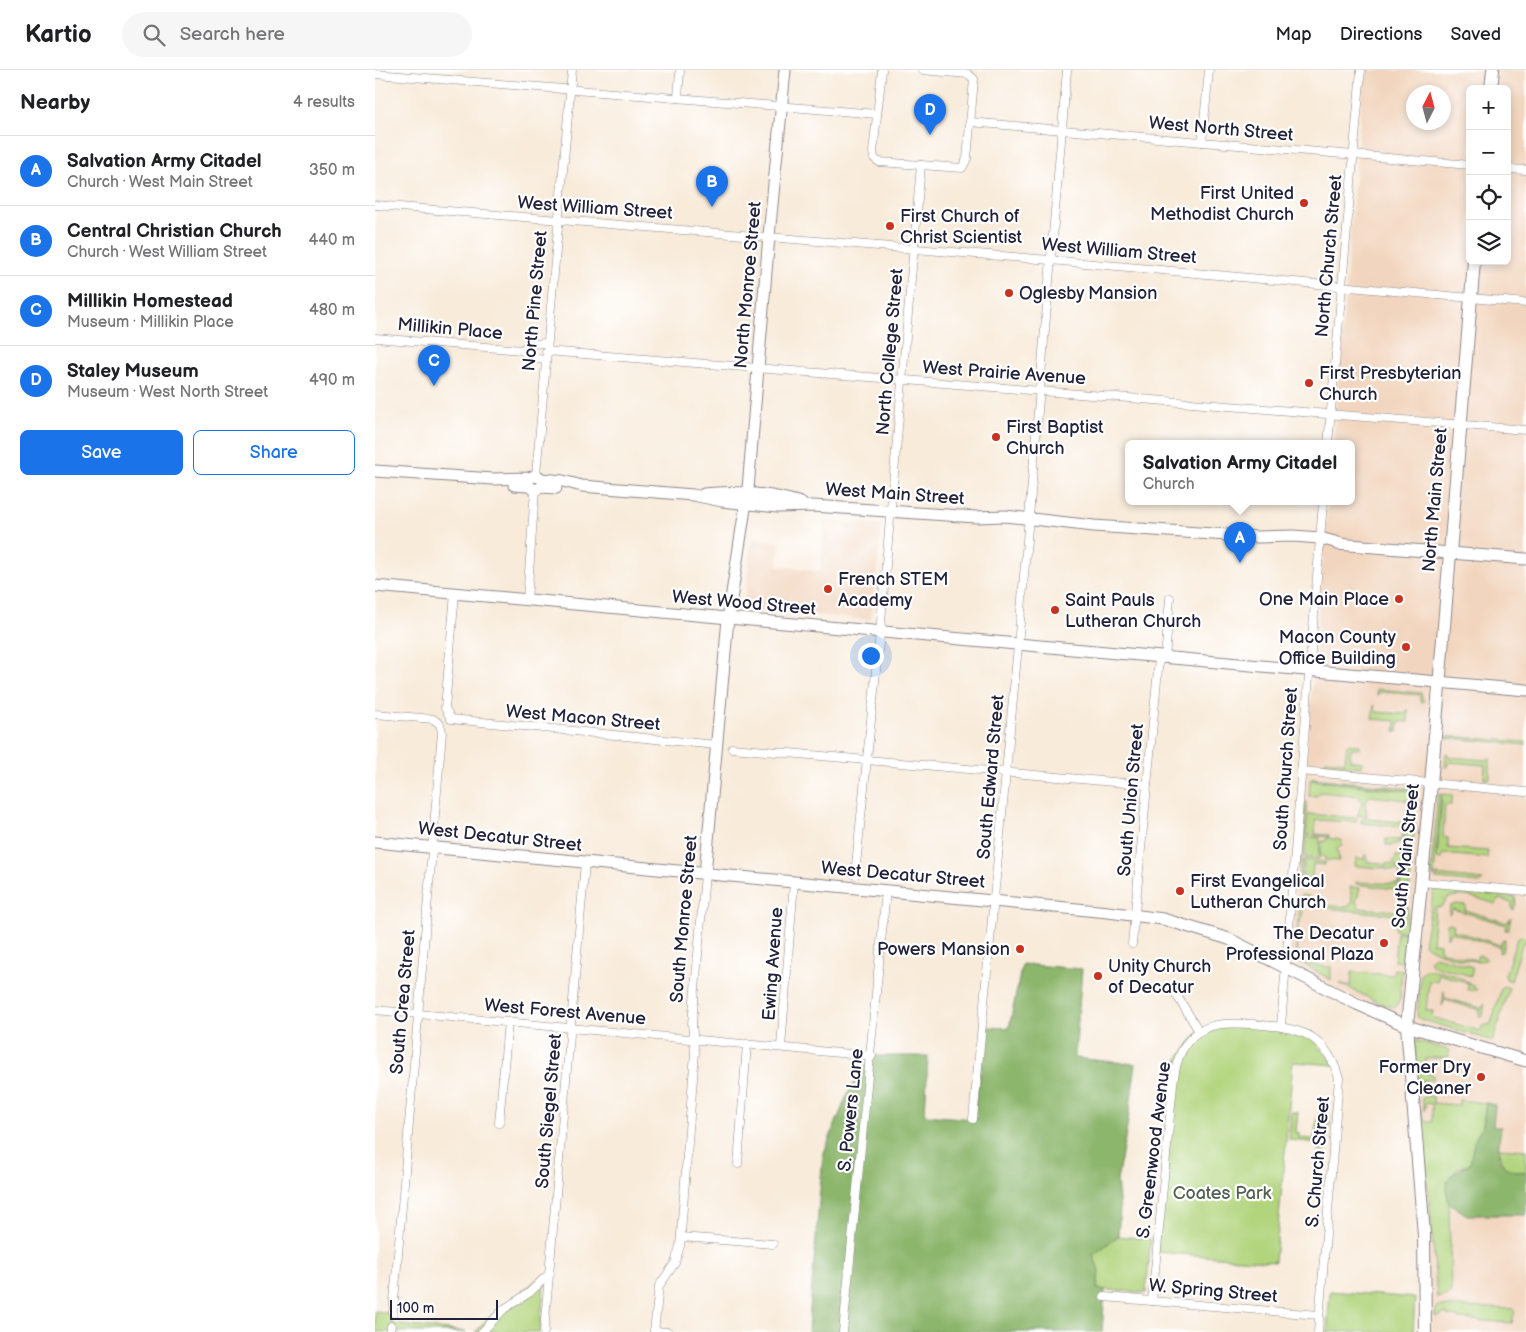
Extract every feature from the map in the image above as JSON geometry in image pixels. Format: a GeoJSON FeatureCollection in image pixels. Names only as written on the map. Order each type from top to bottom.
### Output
{"type":"FeatureCollection","features":[{"type":"Feature","properties":{"kind":"main road"},"geometry":{"type":"LineString","coordinates":[[1491,85],[1493,70]]}},
{"type":"Feature","properties":{"kind":"main road","name":"North Main Street"},"geometry":{"type":"LineString","coordinates":[[1438,683],[1474,265]]}},
{"type":"Feature","properties":{"kind":"main road","name":"South Main Street"},"geometry":{"type":"LineString","coordinates":[[1425,1332],[1424,1235],[1407,1026],[1431,784],[1438,683]]}},
{"type":"Feature","properties":{"kind":"street","name":"North Pine Street"},"geometry":{"type":"LineString","coordinates":[[527,600],[546,347],[572,70]]}},
{"type":"Feature","properties":{"kind":"street"},"geometry":{"type":"LineString","coordinates":[[678,98],[680,70]]}},
{"type":"Feature","properties":{"kind":"street","name":"North Monroe Street"},"geometry":{"type":"LineString","coordinates":[[747,499],[785,70]]}},
{"type":"Feature","properties":{"kind":"street"},"geometry":{"type":"LineString","coordinates":[[882,70],[874,158],[879,162],[959,169],[965,166],[974,82],[973,76],[922,70]]}},
{"type":"Feature","properties":{"kind":"street","name":"South Edward Street"},"geometry":{"type":"LineString","coordinates":[[973,1119],[995,902],[1041,391],[1067,70]]}},
{"type":"Feature","properties":{"kind":"street"},"geometry":{"type":"LineString","coordinates":[[1202,142],[1209,70]]}},
{"type":"Feature","properties":{"kind":"street","name":"North Church Street"},"geometry":{"type":"LineString","coordinates":[[1328,440],[1361,70]]}},
{"type":"Feature","properties":{"kind":"street"},"geometry":{"type":"LineString","coordinates":[[375,74],[877,114]]}},
{"type":"Feature","properties":{"kind":"street","name":"West North Street"},"geometry":{"type":"LineString","coordinates":[[970,122],[1466,166]]}},
{"type":"Feature","properties":{"kind":"street","name":"North College Street"},"geometry":{"type":"LineString","coordinates":[[855,875],[880,633],[921,166]]}},
{"type":"Feature","properties":{"kind":"street"},"geometry":{"type":"LineString","coordinates":[[1511,169],[1526,170]]}},
{"type":"Feature","properties":{"kind":"street","name":"West William Street"},"geometry":{"type":"LineString","coordinates":[[375,205],[913,248],[1526,303]]}},
{"type":"Feature","properties":{"kind":"street","name":"Millikin Place"},"geometry":{"type":"LineString","coordinates":[[375,338],[522,350],[535,342],[546,347]]}},
{"type":"Feature","properties":{"kind":"street","name":"West Prairie Avenue"},"geometry":{"type":"LineString","coordinates":[[546,347],[759,370],[1330,413],[1526,430]]}},
{"type":"Feature","properties":{"kind":"street","name":"Millikin Place"},"geometry":{"type":"LineString","coordinates":[[522,350],[531,358],[545,360]]}},
{"type":"Feature","properties":{"kind":"street","name":"West Main Street"},"geometry":{"type":"LineString","coordinates":[[375,471],[693,494],[724,492],[747,499],[779,497],[813,506],[1320,541],[1526,559]]}},
{"type":"Feature","properties":{"kind":"street","name":"South Monroe Street"},"geometry":{"type":"LineString","coordinates":[[654,1331],[659,1286],[678,1256],[681,1237],[695,1052],[692,1024],[716,745],[728,619],[747,499]]}},
{"type":"Feature","properties":{"kind":"street"},"geometry":{"type":"LineString","coordinates":[[1320,541],[1323,505]]}},
{"type":"Feature","properties":{"kind":"street","name":"South Church Street"},"geometry":{"type":"LineString","coordinates":[[1281,1026],[1308,670],[1320,541]]}},
{"type":"Feature","properties":{"kind":"street","name":"West Wood Street"},"geometry":{"type":"LineString","coordinates":[[375,586],[1018,646],[1526,690]]}},
{"type":"Feature","properties":{"kind":"street","name":"West Macon Street"},"geometry":{"type":"LineString","coordinates":[[455,593],[445,708],[448,717],[458,722],[716,745]]}},
{"type":"Feature","properties":{"kind":"street","name":"South Union Street"},"geometry":{"type":"LineString","coordinates":[[1133,944],[1147,785],[1171,598]]}},
{"type":"Feature","properties":{"kind":"street","name":"South Crea Street"},"geometry":{"type":"LineString","coordinates":[[375,714],[433,720],[440,724],[442,732],[393,1313]]}},
{"type":"Feature","properties":{"kind":"street"},"geometry":{"type":"LineString","coordinates":[[732,748],[1006,774],[1147,785]]}},
{"type":"Feature","properties":{"kind":"street"},"geometry":{"type":"LineString","coordinates":[[1301,771],[1526,792]]}},
{"type":"Feature","properties":{"kind":"street","name":"West Decatur Street"},"geometry":{"type":"LineString","coordinates":[[375,842],[1163,919],[1229,939],[1357,1004],[1407,1026],[1526,1061]]}},
{"type":"Feature","properties":{"kind":"street","name":"South Siegel Street"},"geometry":{"type":"LineString","coordinates":[[544,1332],[585,863]]}},
{"type":"Feature","properties":{"kind":"street","name":"Ewing Avenue"},"geometry":{"type":"LineString","coordinates":[[781,1047],[794,882]]}},
{"type":"Feature","properties":{"kind":"street"},"geometry":{"type":"LineString","coordinates":[[1421,882],[1526,891]]}},
{"type":"Feature","properties":{"kind":"street","name":"S. Powers Lane"},"geometry":{"type":"LineString","coordinates":[[843,1332],[886,891]]}},
{"type":"Feature","properties":{"kind":"street"},"geometry":{"type":"LineString","coordinates":[[1174,991],[1199,1031],[1224,1024],[1281,1026]]}},
{"type":"Feature","properties":{"kind":"street","name":"West Forest Avenue"},"geometry":{"type":"LineString","coordinates":[[375,1010],[871,1056]]}},
{"type":"Feature","properties":{"kind":"street"},"geometry":{"type":"LineString","coordinates":[[499,1123],[507,1022]]}},
{"type":"Feature","properties":{"kind":"street","name":"S. Church Street"},"geometry":{"type":"LineString","coordinates":[[1281,1026],[1301,1030],[1320,1043],[1335,1065],[1339,1078],[1318,1332]]}},
{"type":"Feature","properties":{"kind":"street","name":"S. Greenwood Avenue"},"geometry":{"type":"LineString","coordinates":[[1153,1301],[1174,1071],[1177,1060],[1184,1048],[1199,1031]]}},
{"type":"Feature","properties":{"kind":"street"},"geometry":{"type":"LineString","coordinates":[[738,1164],[747,1044]]}},
{"type":"Feature","properties":{"kind":"street"},"geometry":{"type":"LineString","coordinates":[[681,1237],[773,1244]]}},
{"type":"Feature","properties":{"kind":"street"},"geometry":{"type":"LineString","coordinates":[[482,1332],[504,1309],[529,1293],[550,1273]]}},
{"type":"Feature","properties":{"kind":"street","name":"W. Spring Street"},"geometry":{"type":"LineString","coordinates":[[1104,1297],[1319,1315]]}},
{"type":"Feature","properties":{"kind":"street"},"geometry":{"type":"LineString","coordinates":[[654,1331],[668,1332]]}},
{"type":"Feature","properties":{"kind":"shaded area"},"geometry":{"type":"Polygon","coordinates":[[[1364,70],[1526,70],[1526,1332],[1428,1332],[1409,1024],[1288,966],[1328,505],[1355,505],[1355,440],[1333,440],[1364,70]]]}},
{"type":"Feature","properties":{"kind":"shaded area"},"geometry":{"type":"Polygon","coordinates":[[[824,520],[882,524],[871,620],[744,608],[752,539],[780,542],[778,566],[820,571],[824,520]]]}},
{"type":"Feature","properties":{"kind":"green space"},"geometry":{"type":"Polygon","coordinates":[[[1377,689],[1421,693],[1424,702],[1420,701],[1420,695],[1379,692],[1377,697],[1377,689]]]}},
{"type":"Feature","properties":{"kind":"green space"},"geometry":{"type":"Polygon","coordinates":[[[1374,705],[1376,712],[1405,714],[1408,709],[1408,722],[1399,722],[1398,732],[1395,732],[1396,721],[1372,719],[1374,705]]]}},
{"type":"Feature","properties":{"kind":"green space"},"geometry":{"type":"Polygon","coordinates":[[[1447,736],[1526,742],[1526,745],[1447,738],[1447,736]]]}},
{"type":"Feature","properties":{"kind":"green space"},"geometry":{"type":"Polygon","coordinates":[[[1347,744],[1360,745],[1360,748],[1351,748],[1350,760],[1362,762],[1362,767],[1324,763],[1326,760],[1345,762],[1347,744]]]}},
{"type":"Feature","properties":{"kind":"green space"},"geometry":{"type":"Polygon","coordinates":[[[1446,753],[1449,754],[1449,757],[1485,760],[1490,758],[1490,779],[1484,779],[1485,765],[1449,762],[1447,767],[1445,767],[1446,753]]]}},
{"type":"Feature","properties":{"kind":"green space"},"geometry":{"type":"Polygon","coordinates":[[[1311,779],[1416,789],[1416,791],[1311,779]]]}},
{"type":"Feature","properties":{"kind":"green space"},"geometry":{"type":"Polygon","coordinates":[[[1310,780],[1417,792],[1416,806],[1408,805],[1407,800],[1369,796],[1365,803],[1367,816],[1357,816],[1362,803],[1359,796],[1320,792],[1317,796],[1309,796],[1310,780]]]}},
{"type":"Feature","properties":{"kind":"green space"},"geometry":{"type":"Polygon","coordinates":[[[1438,794],[1441,795],[1434,877],[1431,874],[1438,794]]]}},
{"type":"Feature","properties":{"kind":"green space"},"geometry":{"type":"Polygon","coordinates":[[[1442,794],[1453,795],[1451,805],[1445,805],[1443,837],[1448,838],[1448,848],[1488,851],[1487,858],[1443,854],[1442,859],[1437,859],[1442,794]]]}},
{"type":"Feature","properties":{"kind":"green space"},"geometry":{"type":"Polygon","coordinates":[[[1307,801],[1300,890],[1298,886],[1304,805],[1307,801]]]}},
{"type":"Feature","properties":{"kind":"green space"},"geometry":{"type":"Polygon","coordinates":[[[1308,814],[1357,818],[1356,822],[1316,820],[1315,834],[1329,835],[1329,837],[1306,835],[1308,814]]]}},
{"type":"Feature","properties":{"kind":"green space"},"geometry":{"type":"Polygon","coordinates":[[[1361,820],[1401,822],[1405,828],[1402,841],[1393,845],[1386,845],[1386,839],[1402,840],[1403,827],[1361,823],[1361,820]]]}},
{"type":"Feature","properties":{"kind":"green space"},"geometry":{"type":"Polygon","coordinates":[[[1405,822],[1415,823],[1412,847],[1403,846],[1407,828],[1405,822]]]}},
{"type":"Feature","properties":{"kind":"green space"},"geometry":{"type":"Polygon","coordinates":[[[1306,837],[1320,838],[1319,859],[1305,858],[1306,837]]]}},
{"type":"Feature","properties":{"kind":"green space"},"geometry":{"type":"Polygon","coordinates":[[[1327,838],[1342,840],[1341,847],[1337,847],[1339,861],[1325,860],[1325,857],[1320,856],[1322,841],[1326,841],[1327,838]]]}},
{"type":"Feature","properties":{"kind":"green space"},"geometry":{"type":"Polygon","coordinates":[[[1365,855],[1367,855],[1367,862],[1383,863],[1383,868],[1355,866],[1356,858],[1364,859],[1365,855]]]}},
{"type":"Feature","properties":{"kind":"green space"},"geometry":{"type":"Polygon","coordinates":[[[1396,856],[1412,857],[1409,891],[1399,890],[1403,872],[1393,863],[1396,856]]]}},
{"type":"Feature","properties":{"kind":"green space"},"geometry":{"type":"Polygon","coordinates":[[[1304,860],[1325,862],[1325,865],[1313,864],[1312,877],[1321,878],[1321,883],[1303,881],[1304,860]]]}},
{"type":"Feature","properties":{"kind":"green space"},"geometry":{"type":"Polygon","coordinates":[[[1386,863],[1400,870],[1401,872],[1399,883],[1400,871],[1385,869],[1386,863]]]}},
{"type":"Feature","properties":{"kind":"green space"},"geometry":{"type":"Polygon","coordinates":[[[1436,875],[1483,880],[1479,883],[1436,879],[1436,875]]]}},
{"type":"Feature","properties":{"kind":"green space"},"geometry":{"type":"Polygon","coordinates":[[[1356,882],[1399,884],[1395,889],[1356,884],[1356,882]]]}},
{"type":"Feature","properties":{"kind":"green space"},"geometry":{"type":"Polygon","coordinates":[[[1350,887],[1360,888],[1356,901],[1359,908],[1396,911],[1398,906],[1408,907],[1406,931],[1395,930],[1396,915],[1305,906],[1297,931],[1301,895],[1309,896],[1311,904],[1348,907],[1352,901],[1350,887]]]}},
{"type":"Feature","properties":{"kind":"green space"},"geometry":{"type":"Polygon","coordinates":[[[1434,890],[1515,897],[1516,904],[1513,910],[1511,908],[1513,903],[1499,899],[1496,904],[1472,897],[1460,896],[1448,898],[1441,907],[1435,907],[1432,943],[1440,944],[1440,951],[1476,960],[1478,955],[1485,957],[1486,960],[1472,961],[1453,957],[1429,948],[1424,944],[1434,890]]]}},
{"type":"Feature","properties":{"kind":"green space"},"geometry":{"type":"Polygon","coordinates":[[[1456,904],[1465,905],[1465,910],[1507,923],[1511,917],[1508,930],[1505,930],[1506,925],[1453,909],[1449,915],[1450,906],[1456,904]]]}},
{"type":"Feature","properties":{"kind":"green space"},"geometry":{"type":"Polygon","coordinates":[[[1447,924],[1454,925],[1453,930],[1500,945],[1502,940],[1505,939],[1502,952],[1499,953],[1500,947],[1451,932],[1447,938],[1447,924]]]}},
{"type":"Feature","properties":{"kind":"green space"},"geometry":{"type":"Polygon","coordinates":[[[1397,932],[1406,933],[1402,962],[1394,961],[1397,932]]]}},
{"type":"Feature","properties":{"kind":"green space"},"geometry":{"type":"Polygon","coordinates":[[[1521,936],[1526,938],[1526,943],[1523,942],[1511,981],[1506,979],[1505,975],[1517,938],[1521,936]]]}},
{"type":"Feature","properties":{"kind":"green space"},"geometry":{"type":"Polygon","coordinates":[[[1297,938],[1298,959],[1309,965],[1331,967],[1331,980],[1295,959],[1297,938]]]}},
{"type":"Feature","properties":{"kind":"green space"},"geometry":{"type":"Polygon","coordinates":[[[1435,956],[1473,967],[1471,976],[1432,965],[1429,960],[1435,956]]]}},
{"type":"Feature","properties":{"kind":"green space"},"geometry":{"type":"Polygon","coordinates":[[[1022,964],[1082,969],[1075,1058],[1136,1064],[1117,1180],[1120,1210],[1118,1236],[1093,1255],[1099,1270],[1097,1289],[1105,1290],[1102,1332],[808,1332],[823,1155],[848,1093],[872,1056],[928,1056],[925,1115],[973,1119],[987,1027],[1009,1028],[1022,964]]]}},
{"type":"Feature","properties":{"kind":"green space"},"geometry":{"type":"Polygon","coordinates":[[[1394,969],[1402,971],[1400,1000],[1395,1008],[1379,1003],[1339,983],[1351,986],[1352,972],[1393,975],[1394,969]]]}},
{"type":"Feature","properties":{"kind":"green space"},"geometry":{"type":"Polygon","coordinates":[[[1425,970],[1438,971],[1461,978],[1473,986],[1477,990],[1467,990],[1468,983],[1439,974],[1437,981],[1429,981],[1426,1011],[1433,1011],[1432,1017],[1480,1031],[1482,1026],[1491,1024],[1503,986],[1509,988],[1493,1041],[1420,1019],[1417,1016],[1421,973],[1425,970]]]}},
{"type":"Feature","properties":{"kind":"green space"},"geometry":{"type":"Polygon","coordinates":[[[1444,991],[1445,998],[1481,1008],[1485,1003],[1483,1016],[1479,1016],[1480,1010],[1445,1000],[1442,1006],[1444,991]]]}},
{"type":"Feature","properties":{"kind":"green space","name":"Coates Park"},"geometry":{"type":"Polygon","coordinates":[[[1238,1023],[1311,1036],[1335,1065],[1293,1062],[1275,1262],[1157,1252],[1177,1060],[1199,1031],[1238,1023]]]}},
{"type":"Feature","properties":{"kind":"green space"},"geometry":{"type":"Polygon","coordinates":[[[1414,1040],[1449,1050],[1448,1058],[1426,1058],[1425,1073],[1433,1074],[1433,1080],[1423,1080],[1420,1088],[1418,1088],[1414,1040]]]}},
{"type":"Feature","properties":{"kind":"green space"},"geometry":{"type":"Polygon","coordinates":[[[1433,1096],[1433,1103],[1459,1105],[1459,1100],[1486,1103],[1483,1125],[1476,1138],[1470,1163],[1456,1170],[1446,1189],[1449,1203],[1451,1294],[1437,1298],[1419,1107],[1426,1122],[1432,1122],[1432,1104],[1426,1103],[1424,1111],[1422,1098],[1433,1096]]]}},
{"type":"Feature","properties":{"kind":"green space"},"geometry":{"type":"Polygon","coordinates":[[[1486,1103],[1495,1105],[1493,1127],[1501,1127],[1499,1153],[1502,1164],[1515,1171],[1526,1172],[1526,1215],[1467,1215],[1449,1203],[1447,1181],[1449,1177],[1470,1163],[1474,1142],[1483,1125],[1486,1103]]]}},
{"type":"Feature","properties":{"kind":"green space"},"geometry":{"type":"Polygon","coordinates":[[[1291,1112],[1298,1112],[1296,1132],[1299,1133],[1299,1138],[1314,1139],[1318,1114],[1330,1116],[1326,1151],[1318,1150],[1318,1143],[1289,1140],[1291,1112]]]}},
{"type":"Feature","properties":{"kind":"green space"},"geometry":{"type":"Polygon","coordinates":[[[1499,1148],[1526,1150],[1526,1172],[1511,1171],[1504,1168],[1499,1148]]]}},
{"type":"Feature","properties":{"kind":"green space"},"geometry":{"type":"Polygon","coordinates":[[[1118,1236],[1151,1239],[1146,1293],[1097,1289],[1099,1270],[1093,1255],[1118,1236]]]}},
{"type":"Feature","properties":{"kind":"green space"},"geometry":{"type":"Polygon","coordinates":[[[545,1273],[540,1332],[476,1332],[487,1319],[545,1273]]]}},
{"type":"Feature","properties":{"kind":"green space"},"geometry":{"type":"Polygon","coordinates":[[[1330,1291],[1415,1298],[1413,1332],[1327,1332],[1330,1291]]]}},
{"type":"Feature","properties":{"kind":"green space"},"geometry":{"type":"Polygon","coordinates":[[[1438,1306],[1515,1309],[1512,1323],[1458,1319],[1458,1317],[1448,1316],[1446,1313],[1437,1317],[1434,1315],[1438,1306]]]}},
{"type":"Feature","properties":{"kind":"green space"},"geometry":{"type":"Polygon","coordinates":[[[375,1311],[393,1313],[392,1324],[466,1332],[375,1332],[375,1311]]]}},
{"type":"Feature","properties":{"kind":"place","name":"Staley Museum"},"geometry":{"type":"Point","coordinates":[930,135]}},
{"type":"Feature","properties":{"kind":"place","name":"First United Methodist Church"},"geometry":{"type":"Point","coordinates":[1304,203]}},
{"type":"Feature","properties":{"kind":"place","name":"Central Christian Church"},"geometry":{"type":"Point","coordinates":[712,207]}},
{"type":"Feature","properties":{"kind":"place","name":"First Church of Christ Scientist"},"geometry":{"type":"Point","coordinates":[890,226]}},
{"type":"Feature","properties":{"kind":"place","name":"Oglesby Mansion"},"geometry":{"type":"Point","coordinates":[1009,293]}},
{"type":"Feature","properties":{"kind":"place","name":"First Presbyterian Church"},"geometry":{"type":"Point","coordinates":[1309,383]}},
{"type":"Feature","properties":{"kind":"place","name":"Millikin Homestead"},"geometry":{"type":"Point","coordinates":[434,386]}},
{"type":"Feature","properties":{"kind":"place","name":"First Baptist Church"},"geometry":{"type":"Point","coordinates":[996,437]}},
{"type":"Feature","properties":{"kind":"place","name":"Salvation Army Citadel"},"geometry":{"type":"Point","coordinates":[1240,563]}},
{"type":"Feature","properties":{"kind":"place","name":"French STEM Academy"},"geometry":{"type":"Point","coordinates":[828,589]}},
{"type":"Feature","properties":{"kind":"place","name":"One Main Place"},"geometry":{"type":"Point","coordinates":[1399,599]}},
{"type":"Feature","properties":{"kind":"place","name":"Saint Pauls Lutheran Church"},"geometry":{"type":"Point","coordinates":[1055,610]}},
{"type":"Feature","properties":{"kind":"place","name":"Macon County Office Building"},"geometry":{"type":"Point","coordinates":[1406,647]}},
{"type":"Feature","properties":{"kind":"place","name":"First Evangelical Lutheran Church"},"geometry":{"type":"Point","coordinates":[1180,891]}},
{"type":"Feature","properties":{"kind":"place","name":"The Decatur Professional Plaza"},"geometry":{"type":"Point","coordinates":[1384,943]}},
{"type":"Feature","properties":{"kind":"place","name":"Powers Mansion"},"geometry":{"type":"Point","coordinates":[1020,949]}},
{"type":"Feature","properties":{"kind":"place","name":"Unity Church of Decatur"},"geometry":{"type":"Point","coordinates":[1098,976]}},
{"type":"Feature","properties":{"kind":"place","name":"Former Dry Cleaner"},"geometry":{"type":"Point","coordinates":[1481,1077]}}]}
